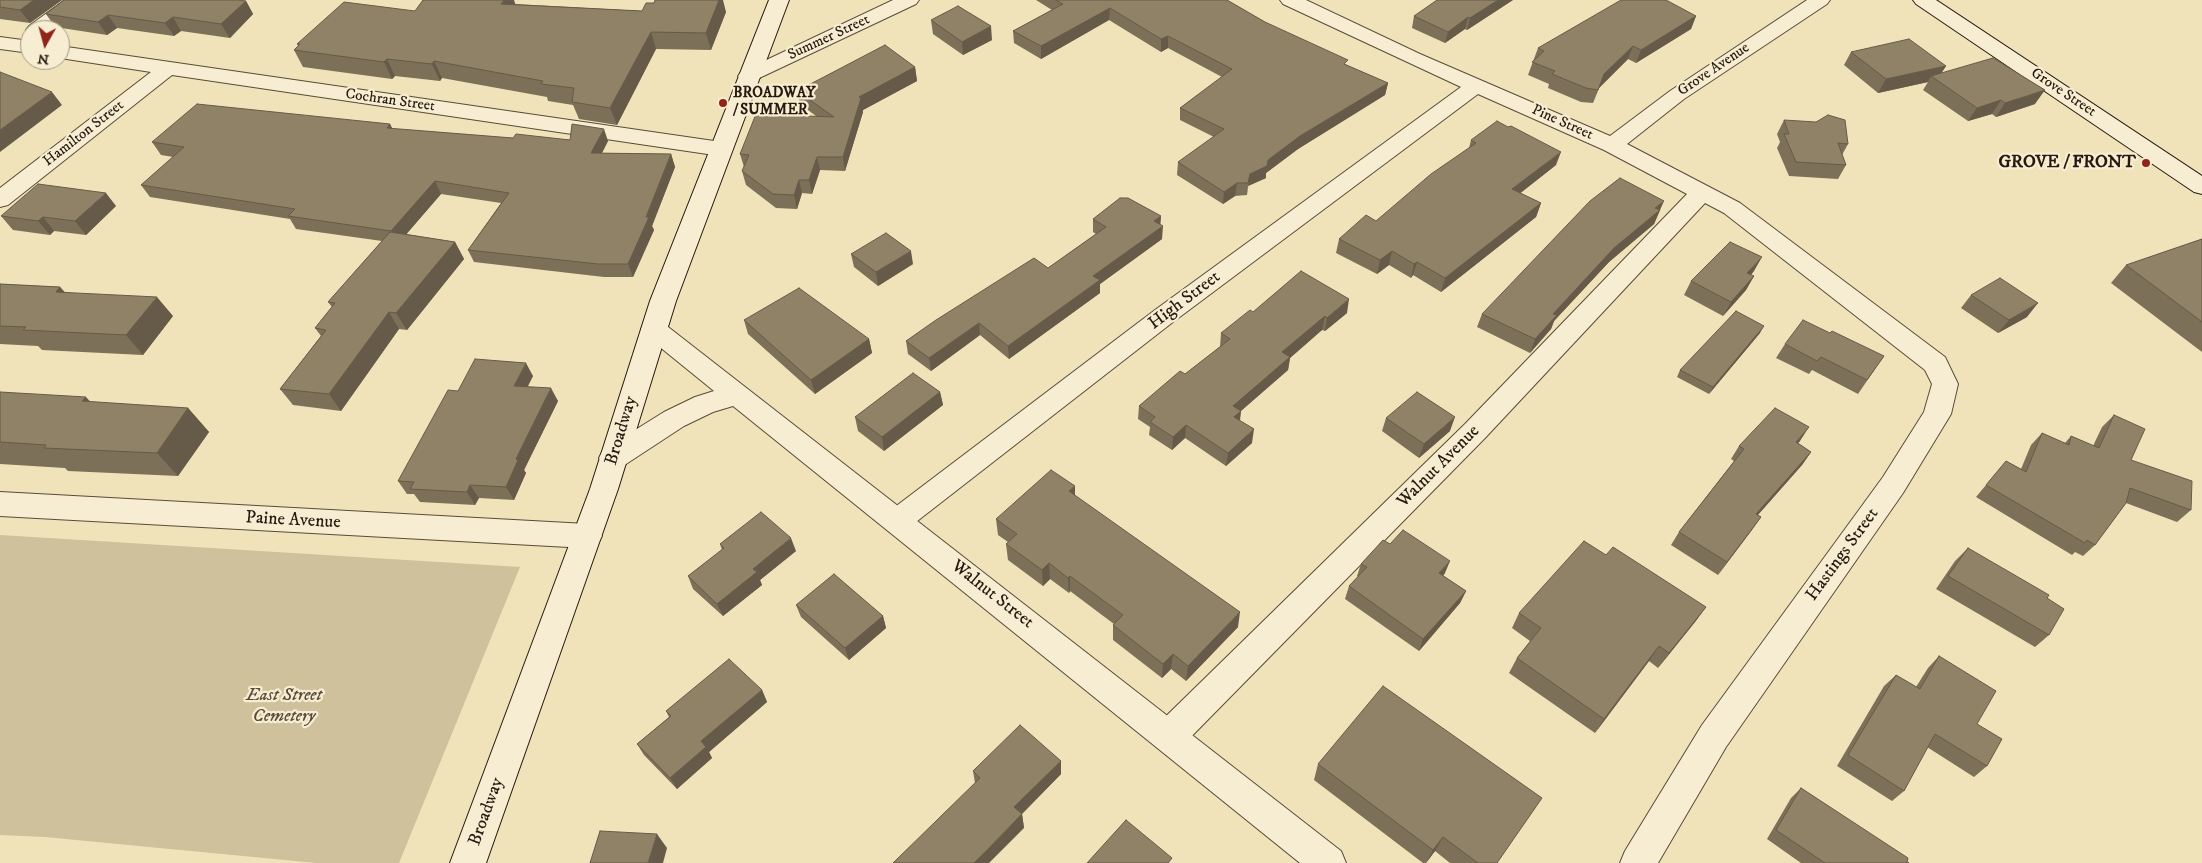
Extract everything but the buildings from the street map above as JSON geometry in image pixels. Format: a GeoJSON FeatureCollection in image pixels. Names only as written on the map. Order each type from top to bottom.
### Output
{"type":"FeatureCollection","features":[{"type":"Feature","properties":{"kind":"street"},"geometry":{"type":"LineString","coordinates":[[50,20],[78,0]]}},
{"type":"Feature","properties":{"kind":"street","name":"Broadway"},"geometry":{"type":"LineString","coordinates":[[468,863],[587,536],[654,329],[720,149],[779,0]]}},
{"type":"Feature","properties":{"kind":"street","name":"Summer Street"},"geometry":{"type":"LineString","coordinates":[[748,76],[909,0]]}},
{"type":"Feature","properties":{"kind":"street","name":"Pine Street"},"geometry":{"type":"LineString","coordinates":[[1290,0],[1476,86],[1612,145],[1732,208],[1819,273]]}},
{"type":"Feature","properties":{"kind":"street","name":"Grove Avenue"},"geometry":{"type":"LineString","coordinates":[[1612,145],[1677,95],[1820,0]]}},
{"type":"Feature","properties":{"kind":"street","name":"Grove Street"},"geometry":{"type":"LineString","coordinates":[[1923,0],[2202,187]]}},
{"type":"Feature","properties":{"kind":"street","name":"Cochran Street"},"geometry":{"type":"LineString","coordinates":[[70,53],[720,149]]}},
{"type":"Feature","properties":{"kind":"street","name":"Hamilton Street"},"geometry":{"type":"LineString","coordinates":[[0,200],[168,68]]}},
{"type":"Feature","properties":{"kind":"street","name":"High Street"},"geometry":{"type":"LineString","coordinates":[[897,521],[1164,316],[1476,86]]}},
{"type":"Feature","properties":{"kind":"street","name":"Walnut Avenue"},"geometry":{"type":"LineString","coordinates":[[1170,736],[1475,431],[1702,192]]}},
{"type":"Feature","properties":{"kind":"street","name":"Hastings Street"},"geometry":{"type":"LineString","coordinates":[[1638,863],[1714,736],[1893,485],[1937,414],[1945,384],[1936,364],[1819,273]]}},
{"type":"Feature","properties":{"kind":"street","name":"Walnut Street"},"geometry":{"type":"LineString","coordinates":[[654,329],[1328,863]]}},
{"type":"Feature","properties":{"kind":"street"},"geometry":{"type":"LineString","coordinates":[[613,458],[674,419],[705,404],[738,395]]}},
{"type":"Feature","properties":{"kind":"street","name":"Paine Avenue"},"geometry":{"type":"LineString","coordinates":[[0,504],[587,536]]}},
{"type":"Feature","properties":{"kind":"green space","name":"East Street Cemetery"},"geometry":{"type":"Polygon","coordinates":[[[0,535],[520,567],[399,863],[316,863],[45,837],[0,835],[0,535]]]}},
{"type":"Feature","properties":{"kind":"place","name":"BROADWAY / SUMMER"},"geometry":{"type":"Point","coordinates":[723,103]}},
{"type":"Feature","properties":{"kind":"place","name":"GROVE / FRONT"},"geometry":{"type":"Point","coordinates":[2146,163]}}]}
